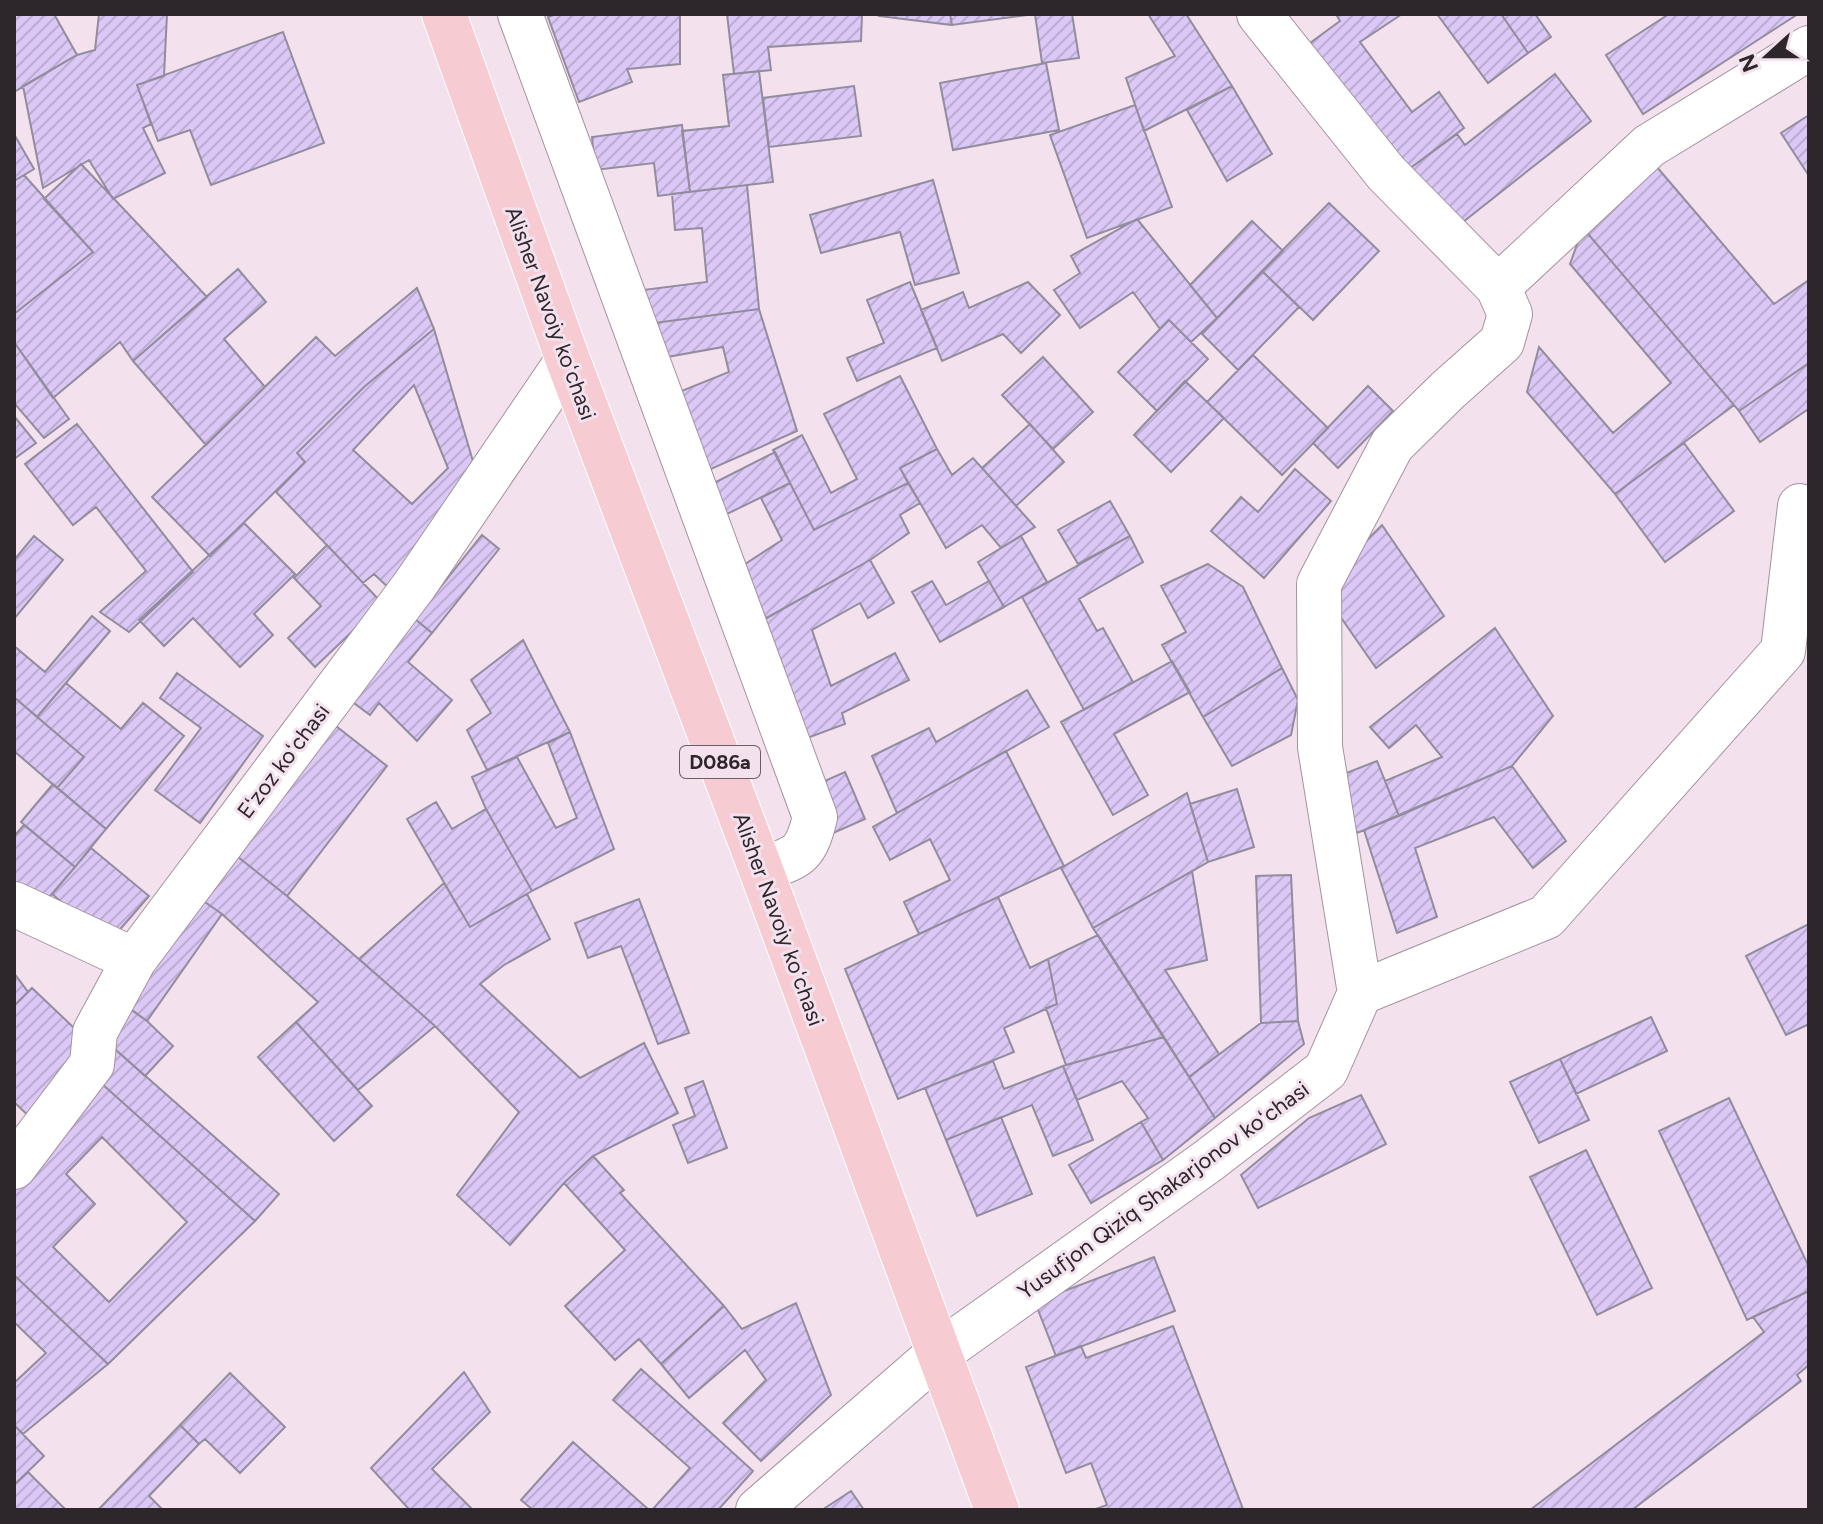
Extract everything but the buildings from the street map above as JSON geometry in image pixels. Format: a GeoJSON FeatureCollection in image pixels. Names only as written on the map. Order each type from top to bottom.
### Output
{"type":"FeatureCollection","features":[{"type":"Feature","properties":{"kind":"main road","name":"Alisher Navoiy koʻchasi"},"geometry":{"type":"LineString","coordinates":[[444,14],[568,360],[761,870],[997,1510]]}},
{"type":"Feature","properties":{"kind":"street"},"geometry":{"type":"LineString","coordinates":[[520,14],[815,817],[809,839],[799,855],[761,870]]}},
{"type":"Feature","properties":{"kind":"street"},"geometry":{"type":"LineString","coordinates":[[1259,14],[1386,173],[1498,287],[1510,314],[1502,342],[1392,445],[1319,584],[1320,747],[1360,993],[1546,917],[1783,651],[1800,506]]}},
{"type":"Feature","properties":{"kind":"street"},"geometry":{"type":"LineString","coordinates":[[1498,287],[1649,146],[1809,48]]}},
{"type":"Feature","properties":{"kind":"street","name":"Eʻzoz koʻchasi"},"geometry":{"type":"LineString","coordinates":[[14,1167],[92,1064],[95,1032],[134,960],[414,586],[568,360]]}},
{"type":"Feature","properties":{"kind":"street"},"geometry":{"type":"LineString","coordinates":[[14,904],[134,960]]}},
{"type":"Feature","properties":{"kind":"street","name":"Yusufjon Qiziq Shakarjonov koʻchasi"},"geometry":{"type":"LineString","coordinates":[[758,1510],[939,1353],[1208,1161],[1326,1070],[1360,993]]}}]}
